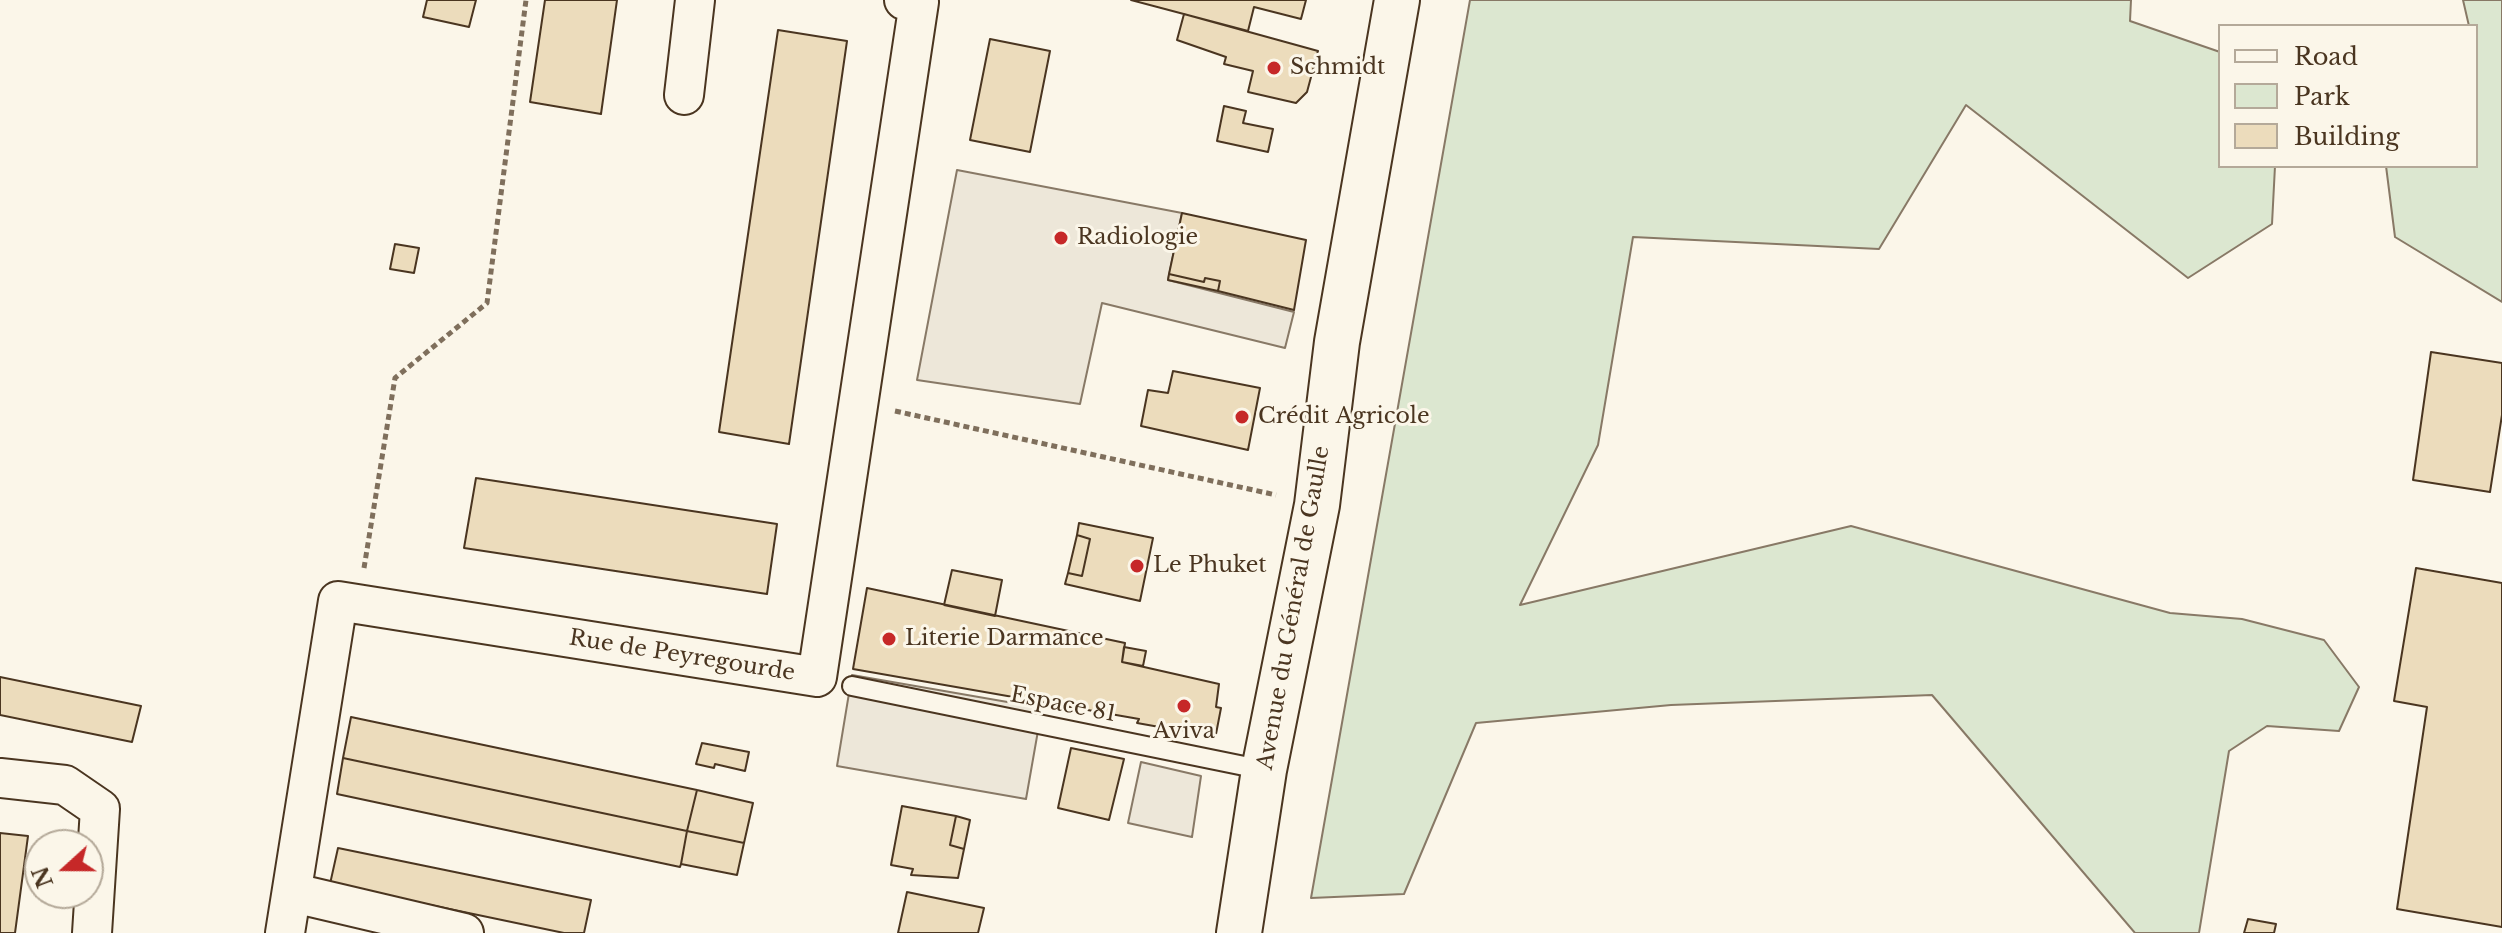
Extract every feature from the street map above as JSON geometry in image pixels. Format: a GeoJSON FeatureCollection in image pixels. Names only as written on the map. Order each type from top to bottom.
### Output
{"type":"FeatureCollection","features":[{"type":"Feature","properties":{"kind":"main road","name":"Avenue du Général de Gaulle"},"geometry":{"type":"LineString","coordinates":[[1239,933],[1264,770],[1317,505],[1337,342],[1397,0]]}},
{"type":"Feature","properties":{"kind":"street"},"geometry":{"type":"LineString","coordinates":[[684,95],[695,0]]}},
{"type":"Feature","properties":{"kind":"street","name":"Rue de Peyregourde"},"geometry":{"type":"LineString","coordinates":[[358,604],[817,677],[919,2],[904,0]]}},
{"type":"Feature","properties":{"kind":"street"},"geometry":{"type":"LineString","coordinates":[[285,933],[294,893],[338,601],[358,604]]}},
{"type":"Feature","properties":{"kind":"street"},"geometry":{"type":"LineString","coordinates":[[0,778],[65,785],[100,809],[92,933]]}},
{"type":"Feature","properties":{"kind":"street"},"geometry":{"type":"LineString","coordinates":[[294,893],[463,933]]}},
{"type":"Feature","properties":{"kind":"lane","name":"Espace 81"},"geometry":{"type":"LineString","coordinates":[[852,686],[1264,770]]}},
{"type":"Feature","properties":{"kind":"path"},"geometry":{"type":"LineString","coordinates":[[358,604],[395,378],[487,303],[526,0]]}},
{"type":"Feature","properties":{"kind":"path"},"geometry":{"type":"LineString","coordinates":[[859,403],[1317,505]]}},
{"type":"Feature","properties":{"kind":"green space"},"geometry":{"type":"Polygon","coordinates":[[[1470,0],[2131,0],[2130,21],[2218,51],[2218,168],[2275,168],[2272,224],[2188,278],[1966,105],[1879,249],[1633,237],[1598,445],[1520,605],[1851,526],[2170,613],[2242,619],[2324,640],[2359,687],[2339,731],[2267,726],[2229,751],[2199,933],[2135,933],[1932,695],[1671,705],[1476,723],[1404,894],[1311,898],[1470,0]]]}},
{"type":"Feature","properties":{"kind":"green space"},"geometry":{"type":"Polygon","coordinates":[[[2463,0],[2502,0],[2502,302],[2395,237],[2386,168],[2478,168],[2478,24],[2469,24],[2463,0]]]}},
{"type":"Feature","properties":{"kind":"shaded area"},"geometry":{"type":"Polygon","coordinates":[[[957,170],[1182,213],[1168,280],[1294,312],[1285,348],[1102,303],[1080,404],[917,380],[957,170]]]}},
{"type":"Feature","properties":{"kind":"shaded area"},"geometry":{"type":"Polygon","coordinates":[[[852,675],[1042,708],[1026,799],[837,766],[852,675]]]}},
{"type":"Feature","properties":{"kind":"shaded area"},"geometry":{"type":"Polygon","coordinates":[[[1141,762],[1201,776],[1192,837],[1128,823],[1141,762]]]}},
{"type":"Feature","properties":{"kind":"building"},"geometry":{"type":"Polygon","coordinates":[[[427,0],[476,0],[469,27],[423,17],[427,0]]]}},
{"type":"Feature","properties":{"kind":"building"},"geometry":{"type":"Polygon","coordinates":[[[545,0],[617,0],[601,114],[530,102],[545,0]]]}},
{"type":"Feature","properties":{"kind":"building"},"geometry":{"type":"Polygon","coordinates":[[[1131,0],[1306,0],[1301,19],[1254,7],[1248,31],[1131,0]]]}},
{"type":"Feature","properties":{"kind":"building"},"geometry":{"type":"Polygon","coordinates":[[[1184,14],[1318,51],[1307,92],[1296,103],[1248,92],[1253,71],[1224,64],[1226,57],[1177,40],[1184,14]]]}},
{"type":"Feature","properties":{"kind":"building"},"geometry":{"type":"Polygon","coordinates":[[[778,30],[847,41],[789,444],[719,432],[778,30]]]}},
{"type":"Feature","properties":{"kind":"building"},"geometry":{"type":"Polygon","coordinates":[[[990,39],[1050,51],[1030,152],[970,140],[990,39]]]}},
{"type":"Feature","properties":{"kind":"building"},"geometry":{"type":"Polygon","coordinates":[[[1224,106],[1246,111],[1243,123],[1273,129],[1268,152],[1217,141],[1224,106]]]}},
{"type":"Feature","properties":{"kind":"building"},"geometry":{"type":"Polygon","coordinates":[[[1182,213],[1306,240],[1294,310],[1218,291],[1220,281],[1205,278],[1204,282],[1169,274],[1182,213]]]}},
{"type":"Feature","properties":{"kind":"building"},"geometry":{"type":"Polygon","coordinates":[[[395,244],[419,248],[414,273],[390,269],[395,244]]]}},
{"type":"Feature","properties":{"kind":"building"},"geometry":{"type":"Polygon","coordinates":[[[1169,274],[1204,282],[1205,278],[1220,281],[1218,291],[1168,280],[1169,274]]]}},
{"type":"Feature","properties":{"kind":"building"},"geometry":{"type":"Polygon","coordinates":[[[2431,352],[2502,363],[2502,415],[2490,492],[2413,480],[2431,352]]]}},
{"type":"Feature","properties":{"kind":"building"},"geometry":{"type":"Polygon","coordinates":[[[1173,371],[1260,388],[1248,450],[1141,426],[1148,390],[1168,393],[1173,371]]]}},
{"type":"Feature","properties":{"kind":"building"},"geometry":{"type":"Polygon","coordinates":[[[476,478],[777,524],[767,594],[464,548],[476,478]]]}},
{"type":"Feature","properties":{"kind":"building"},"geometry":{"type":"Polygon","coordinates":[[[1079,523],[1153,538],[1140,601],[1065,584],[1068,573],[1082,576],[1090,539],[1077,535],[1079,523]]]}},
{"type":"Feature","properties":{"kind":"building"},"geometry":{"type":"Polygon","coordinates":[[[1077,535],[1090,539],[1082,576],[1068,573],[1077,535]]]}},
{"type":"Feature","properties":{"kind":"building"},"geometry":{"type":"Polygon","coordinates":[[[2416,568],[2502,583],[2502,927],[2397,909],[2427,707],[2394,701],[2416,568]]]}},
{"type":"Feature","properties":{"kind":"building"},"geometry":{"type":"Polygon","coordinates":[[[952,570],[1002,580],[995,616],[944,605],[952,570]]]}},
{"type":"Feature","properties":{"kind":"building"},"geometry":{"type":"Polygon","coordinates":[[[867,588],[1125,643],[1122,662],[1219,684],[1216,707],[1221,708],[1216,734],[1137,723],[1139,719],[853,669],[867,588]]]}},
{"type":"Feature","properties":{"kind":"building"},"geometry":{"type":"Polygon","coordinates":[[[1124,647],[1146,651],[1143,666],[1122,662],[1124,647]]]}},
{"type":"Feature","properties":{"kind":"building"},"geometry":{"type":"Polygon","coordinates":[[[0,677],[141,706],[132,742],[0,715],[0,677]]]}},
{"type":"Feature","properties":{"kind":"building"},"geometry":{"type":"Polygon","coordinates":[[[351,717],[697,790],[687,831],[343,758],[351,717]]]}},
{"type":"Feature","properties":{"kind":"building"},"geometry":{"type":"Polygon","coordinates":[[[702,743],[749,752],[745,771],[715,764],[714,768],[696,764],[702,743]]]}},
{"type":"Feature","properties":{"kind":"building"},"geometry":{"type":"Polygon","coordinates":[[[1071,748],[1124,759],[1109,820],[1058,808],[1071,748]]]}},
{"type":"Feature","properties":{"kind":"building"},"geometry":{"type":"Polygon","coordinates":[[[343,758],[687,831],[681,864],[680,867],[337,794],[343,758]]]}},
{"type":"Feature","properties":{"kind":"building"},"geometry":{"type":"Polygon","coordinates":[[[697,790],[753,803],[744,843],[687,831],[697,790]]]}},
{"type":"Feature","properties":{"kind":"building"},"geometry":{"type":"Polygon","coordinates":[[[902,806],[956,816],[950,845],[964,849],[958,878],[911,875],[913,869],[891,865],[902,806]]]}},
{"type":"Feature","properties":{"kind":"building"},"geometry":{"type":"Polygon","coordinates":[[[956,816],[970,820],[964,849],[950,845],[956,816]]]}},
{"type":"Feature","properties":{"kind":"building"},"geometry":{"type":"Polygon","coordinates":[[[687,831],[744,843],[737,875],[681,864],[687,831]]]}},
{"type":"Feature","properties":{"kind":"building"},"geometry":{"type":"Polygon","coordinates":[[[0,833],[24,836],[24,866],[15,933],[0,933],[0,833]]]}},
{"type":"Feature","properties":{"kind":"building"},"geometry":{"type":"Polygon","coordinates":[[[338,848],[591,900],[584,933],[564,933],[330,884],[338,848]]]}},
{"type":"Feature","properties":{"kind":"building"},"geometry":{"type":"Polygon","coordinates":[[[907,892],[984,908],[978,933],[898,933],[907,892]]]}},
{"type":"Feature","properties":{"kind":"building"},"geometry":{"type":"Polygon","coordinates":[[[2248,919],[2276,924],[2274,933],[2244,933],[2248,919]]]}},
{"type":"Feature","properties":{"kind":"place","name":"Schmidt"},"geometry":{"type":"Point","coordinates":[1274,68]}},
{"type":"Feature","properties":{"kind":"place","name":"Radiologie"},"geometry":{"type":"Point","coordinates":[1061,238]}},
{"type":"Feature","properties":{"kind":"place","name":"Crédit Agricole"},"geometry":{"type":"Point","coordinates":[1242,417]}},
{"type":"Feature","properties":{"kind":"place","name":"Le Phuket"},"geometry":{"type":"Point","coordinates":[1137,566]}},
{"type":"Feature","properties":{"kind":"place","name":"Literie Darmance"},"geometry":{"type":"Point","coordinates":[889,639]}},
{"type":"Feature","properties":{"kind":"place","name":"Aviva"},"geometry":{"type":"Point","coordinates":[1184,706]}}]}
